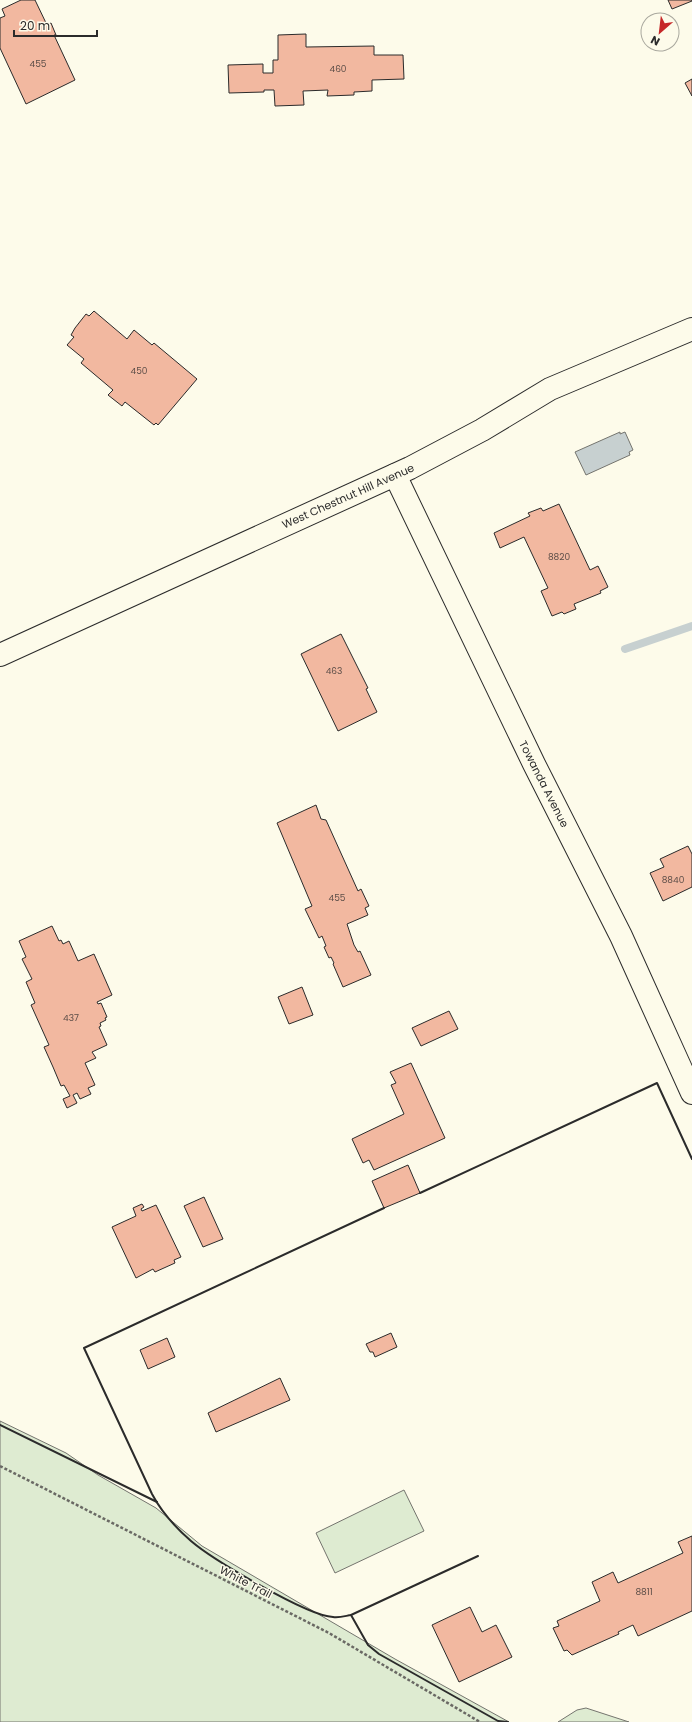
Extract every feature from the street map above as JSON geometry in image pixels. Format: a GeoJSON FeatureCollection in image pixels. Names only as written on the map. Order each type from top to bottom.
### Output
{"type":"FeatureCollection","features":[{"type":"Feature","properties":{"kind":"street","name":"West Chestnut Hill Avenue"},"geometry":{"type":"LineString","coordinates":[[0,655],[395,475],[482,430],[550,389],[692,329]]}},
{"type":"Feature","properties":{"kind":"street","name":"Towanda Avenue"},"geometry":{"type":"LineString","coordinates":[[395,475],[527,749],[621,936],[692,1093]]}},
{"type":"Feature","properties":{"kind":"path","name":"White Trail"},"geometry":{"type":"LineString","coordinates":[[0,1466],[329,1633],[480,1722]]}},
{"type":"Feature","properties":{"kind":"green space"},"geometry":{"type":"Polygon","coordinates":[[[0,1421],[66,1453],[98,1475],[156,1508],[202,1546],[395,1659],[509,1722],[0,1722],[0,1421]]]}},
{"type":"Feature","properties":{"kind":"green space"},"geometry":{"type":"Polygon","coordinates":[[[404,1490],[424,1531],[335,1573],[316,1533],[404,1490]]]}},
{"type":"Feature","properties":{"kind":"green space"},"geometry":{"type":"Polygon","coordinates":[[[586,1708],[629,1722],[558,1722],[577,1710],[586,1708]]]}},
{"type":"Feature","properties":{"kind":"shaded area"},"geometry":{"type":"Polygon","coordinates":[[[620,432],[620,434],[625,432],[633,450],[629,452],[630,455],[586,475],[575,452],[620,432]]]}},
{"type":"Feature","properties":{"kind":"building"},"geometry":{"type":"Polygon","coordinates":[[[21,0],[35,0],[47,25],[51,23],[56,35],[54,35],[75,80],[26,104],[0,48],[0,18],[5,16],[2,9],[21,0]]]}},
{"type":"Feature","properties":{"kind":"building"},"geometry":{"type":"Polygon","coordinates":[[[668,0],[692,0],[692,1],[672,9],[668,0]]]}},
{"type":"Feature","properties":{"kind":"building"},"geometry":{"type":"Polygon","coordinates":[[[306,34],[306,47],[374,46],[374,55],[403,55],[404,79],[372,80],[372,91],[354,92],[354,95],[327,96],[328,90],[303,91],[304,105],[275,106],[274,90],[264,90],[264,92],[229,93],[228,65],[263,64],[263,73],[273,73],[273,60],[278,60],[278,35],[306,34]]]}},
{"type":"Feature","properties":{"kind":"building"},"geometry":{"type":"Polygon","coordinates":[[[692,79],[692,96],[685,83],[692,79]]]}},
{"type":"Feature","properties":{"kind":"building"},"geometry":{"type":"Polygon","coordinates":[[[94,311],[127,339],[134,330],[152,345],[154,343],[197,379],[158,425],[156,423],[154,425],[125,402],[122,406],[108,395],[113,390],[81,363],[84,359],[67,345],[74,337],[71,335],[75,328],[86,314],[89,316],[94,311]]]}},
{"type":"Feature","properties":{"kind":"building"},"geometry":{"type":"Polygon","coordinates":[[[559,504],[590,570],[598,566],[608,587],[600,591],[601,593],[574,604],[576,609],[564,614],[562,612],[552,616],[541,591],[548,588],[524,537],[500,548],[494,533],[530,516],[528,513],[541,508],[543,511],[559,504]]]}},
{"type":"Feature","properties":{"kind":"building"},"geometry":{"type":"Polygon","coordinates":[[[341,634],[368,688],[366,689],[377,712],[338,731],[301,654],[341,634]]]}},
{"type":"Feature","properties":{"kind":"building"},"geometry":{"type":"Polygon","coordinates":[[[316,805],[321,819],[326,820],[358,891],[361,889],[369,906],[365,908],[368,915],[347,924],[354,945],[358,952],[360,951],[371,975],[343,987],[333,964],[334,963],[331,957],[329,958],[324,947],[326,946],[322,936],[319,938],[305,909],[312,906],[277,823],[316,805]]]}},
{"type":"Feature","properties":{"kind":"building"},"geometry":{"type":"Polygon","coordinates":[[[688,846],[692,854],[692,887],[663,901],[650,873],[664,867],[660,859],[688,846]]]}},
{"type":"Feature","properties":{"kind":"building"},"geometry":{"type":"Polygon","coordinates":[[[52,926],[59,941],[61,940],[63,944],[69,941],[78,961],[94,954],[112,995],[97,1002],[98,1004],[101,1003],[107,1017],[105,1018],[106,1020],[100,1023],[101,1026],[99,1027],[107,1045],[92,1052],[96,1058],[85,1063],[95,1085],[88,1088],[91,1094],[80,1099],[77,1093],[73,1095],[77,1103],[67,1108],[63,1099],[70,1096],[64,1085],[61,1086],[44,1047],[49,1045],[31,1005],[35,1003],[26,982],[32,979],[22,959],[26,957],[19,941],[52,926]]]}},
{"type":"Feature","properties":{"kind":"building"},"geometry":{"type":"Polygon","coordinates":[[[302,987],[313,1015],[289,1024],[278,997],[302,987]]]}},
{"type":"Feature","properties":{"kind":"building"},"geometry":{"type":"Polygon","coordinates":[[[449,1011],[458,1029],[421,1046],[412,1028],[449,1011]]]}},
{"type":"Feature","properties":{"kind":"building"},"geometry":{"type":"Polygon","coordinates":[[[411,1063],[445,1138],[374,1170],[369,1160],[363,1163],[352,1139],[404,1114],[391,1085],[396,1083],[390,1072],[411,1063]]]}},
{"type":"Feature","properties":{"kind":"building"},"geometry":{"type":"Polygon","coordinates":[[[408,1165],[420,1193],[384,1208],[372,1181],[408,1165]]]}},
{"type":"Feature","properties":{"kind":"building"},"geometry":{"type":"Polygon","coordinates":[[[204,1197],[223,1239],[203,1247],[184,1206],[204,1197]]]}},
{"type":"Feature","properties":{"kind":"building"},"geometry":{"type":"Polygon","coordinates":[[[142,1204],[144,1207],[141,1209],[142,1211],[156,1205],[181,1257],[174,1260],[175,1263],[155,1272],[153,1269],[136,1278],[112,1227],[136,1216],[133,1208],[142,1204]]]}},
{"type":"Feature","properties":{"kind":"building"},"geometry":{"type":"Polygon","coordinates":[[[391,1333],[397,1347],[375,1357],[373,1352],[370,1352],[366,1344],[391,1333]]]}},
{"type":"Feature","properties":{"kind":"building"},"geometry":{"type":"Polygon","coordinates":[[[167,1338],[175,1357],[148,1369],[140,1350],[167,1338]]]}},
{"type":"Feature","properties":{"kind":"building"},"geometry":{"type":"Polygon","coordinates":[[[280,1378],[290,1400],[216,1432],[208,1413],[280,1378]]]}},
{"type":"Feature","properties":{"kind":"building"},"geometry":{"type":"Polygon","coordinates":[[[692,1536],[692,1611],[638,1636],[633,1625],[618,1632],[619,1634],[572,1655],[567,1650],[564,1651],[553,1628],[559,1626],[557,1621],[600,1601],[592,1582],[613,1572],[618,1583],[683,1553],[678,1542],[692,1536]]]}},
{"type":"Feature","properties":{"kind":"building"},"geometry":{"type":"Polygon","coordinates":[[[470,1607],[482,1632],[496,1625],[512,1657],[459,1682],[432,1625],[470,1607]]]}},
{"type":"Feature","properties":{"kind":"waterway"},"geometry":{"type":"LineString","coordinates":[[625,649],[692,626]]}},
{"type":"Feature","properties":{"kind":"wall"},"geometry":{"type":"LineString","coordinates":[[420,1193],[657,1083],[692,1159]]}},
{"type":"Feature","properties":{"kind":"wall"},"geometry":{"type":"LineString","coordinates":[[384,1208],[84,1348],[152,1494],[164,1513],[185,1536],[202,1549],[238,1573],[282,1597],[320,1614],[335,1617],[351,1615],[478,1556]]}},
{"type":"Feature","properties":{"kind":"wall"},"geometry":{"type":"LineString","coordinates":[[0,1425],[157,1502]]}},
{"type":"Feature","properties":{"kind":"wall"},"geometry":{"type":"LineString","coordinates":[[351,1615],[368,1645],[379,1654],[498,1721],[508,1722]]}}]}
